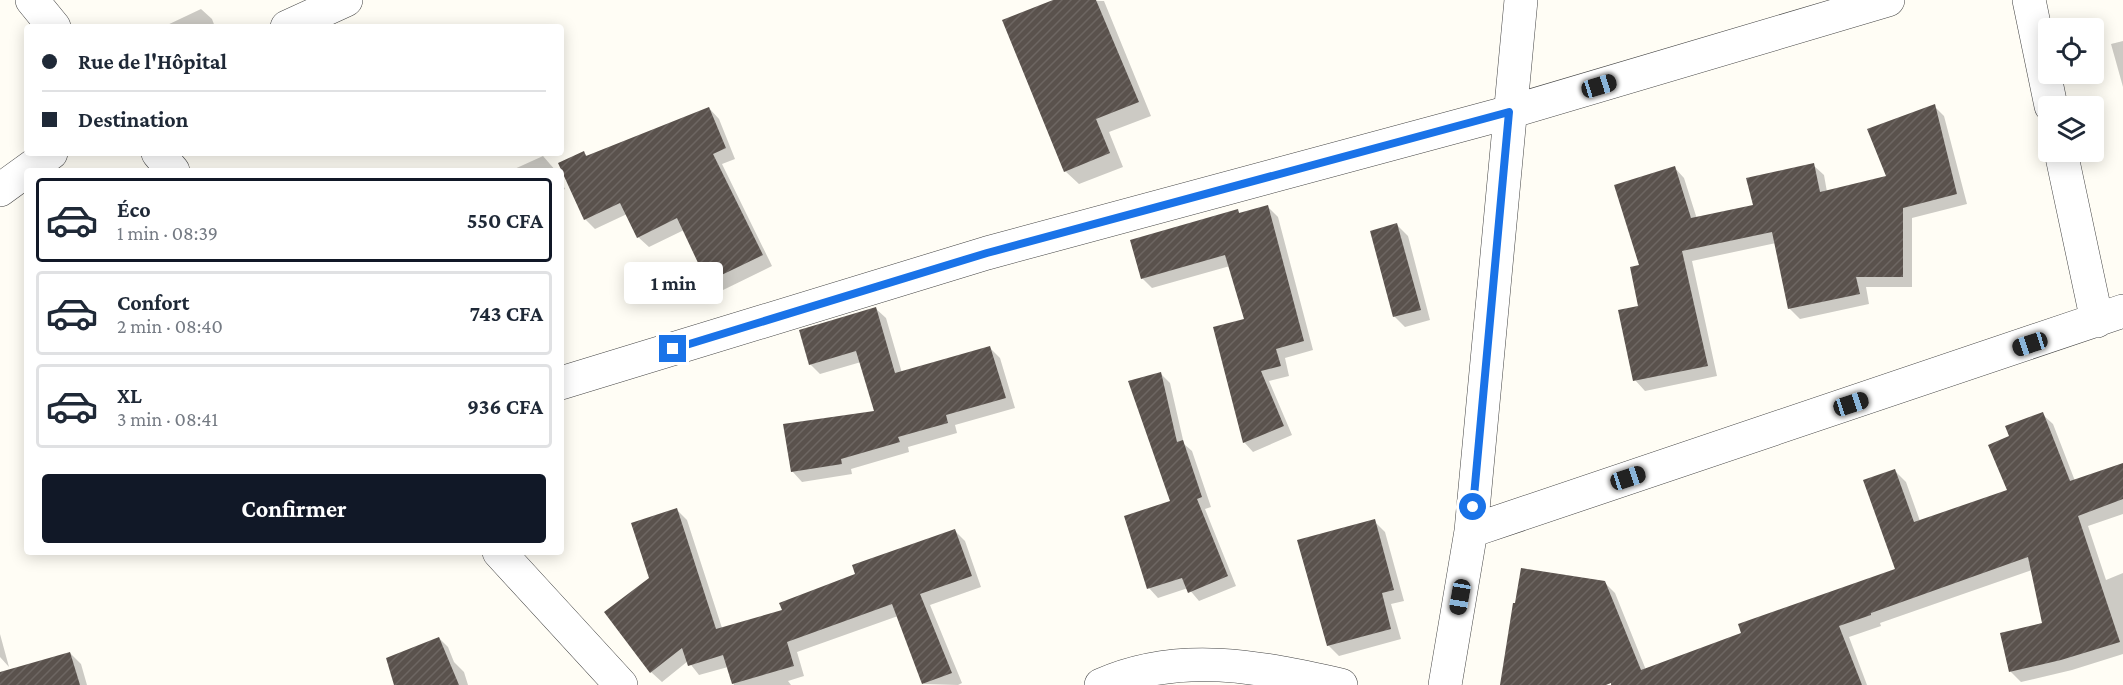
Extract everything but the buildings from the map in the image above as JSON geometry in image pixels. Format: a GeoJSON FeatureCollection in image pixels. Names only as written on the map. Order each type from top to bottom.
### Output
{"type":"FeatureCollection","features":[{"type":"Feature","properties":{"kind":"street"},"geometry":{"type":"LineString","coordinates":[[32,0],[52,24]]}},
{"type":"Feature","properties":{"kind":"street"},"geometry":{"type":"LineString","coordinates":[[294,24],[346,0]]}},
{"type":"Feature","properties":{"kind":"street"},"geometry":{"type":"LineString","coordinates":[[1445,685],[1471,531],[1521,0]]}},
{"type":"Feature","properties":{"kind":"street"},"geometry":{"type":"LineString","coordinates":[[564,382],[987,253],[1509,112],[1888,0]]}},
{"type":"Feature","properties":{"kind":"street"},"geometry":{"type":"LineString","coordinates":[[2029,0],[2049,96]]}},
{"type":"Feature","properties":{"kind":"street"},"geometry":{"type":"LineString","coordinates":[[30,168],[47,156]]}},
{"type":"Feature","properties":{"kind":"street"},"geometry":{"type":"LineString","coordinates":[[160,156],[170,168]]}},
{"type":"Feature","properties":{"kind":"street"},"geometry":{"type":"LineString","coordinates":[[1471,531],[2110,316],[2064,162]]}},
{"type":"Feature","properties":{"kind":"street"},"geometry":{"type":"LineString","coordinates":[[0,190],[24,173]]}},
{"type":"Feature","properties":{"kind":"street"},"geometry":{"type":"LineString","coordinates":[[502,555],[621,685]]}},
{"type":"Feature","properties":{"kind":"street"},"geometry":{"type":"LineString","coordinates":[[1101,685],[1158,667],[1215,663],[1287,673],[1341,685]]}},
{"type":"Feature","properties":{"kind":"route"},"geometry":{"type":"LineString","coordinates":[[673,349],[987,253],[1509,112],[1473,507]]}}]}
